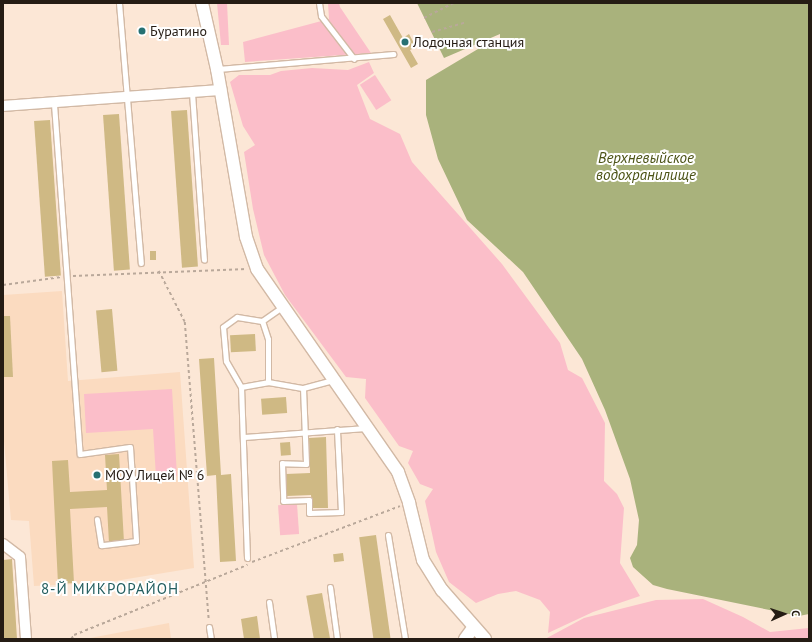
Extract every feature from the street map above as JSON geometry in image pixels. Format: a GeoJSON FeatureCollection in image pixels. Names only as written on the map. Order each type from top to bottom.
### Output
{"type":"FeatureCollection","features":[{"type":"Feature","properties":{"kind":"street"},"geometry":{"type":"LineString","coordinates":[[202,3],[221,90],[246,237],[257,269],[398,472],[409,503],[423,560],[442,590],[473,628],[485,639]]}},
{"type":"Feature","properties":{"kind":"street"},"geometry":{"type":"LineString","coordinates":[[3,106],[54,104],[221,90]]}},
{"type":"Feature","properties":{"kind":"street"},"geometry":{"type":"LineString","coordinates":[[3,544],[20,557],[26,639]]}},
{"type":"Feature","properties":{"kind":"street"},"geometry":{"type":"LineString","coordinates":[[465,639],[473,628]]}},
{"type":"Feature","properties":{"kind":"lane"},"geometry":{"type":"LineString","coordinates":[[119,3],[141,263]]}},
{"type":"Feature","properties":{"kind":"lane"},"geometry":{"type":"LineString","coordinates":[[319,3],[320,16],[354,58]]}},
{"type":"Feature","properties":{"kind":"lane"},"geometry":{"type":"LineString","coordinates":[[217,69],[393,54]]}},
{"type":"Feature","properties":{"kind":"lane"},"geometry":{"type":"LineString","coordinates":[[192,93],[204,260]]}},
{"type":"Feature","properties":{"kind":"lane"},"geometry":{"type":"LineString","coordinates":[[54,104],[80,454],[130,447],[136,541],[100,545],[96,519]]}},
{"type":"Feature","properties":{"kind":"lane"},"geometry":{"type":"LineString","coordinates":[[247,558],[244,437],[241,387],[226,361],[223,326],[237,317],[262,321],[282,307]]}},
{"type":"Feature","properties":{"kind":"lane"},"geometry":{"type":"LineString","coordinates":[[262,321],[268,339],[268,382]]}},
{"type":"Feature","properties":{"kind":"lane"},"geometry":{"type":"LineString","coordinates":[[241,387],[268,382],[303,388],[333,380]]}},
{"type":"Feature","properties":{"kind":"lane"},"geometry":{"type":"LineString","coordinates":[[303,388],[306,431],[306,464],[282,463],[283,501],[309,500],[309,513],[341,512],[337,429]]}},
{"type":"Feature","properties":{"kind":"lane"},"geometry":{"type":"LineString","coordinates":[[244,437],[306,431],[367,428]]}},
{"type":"Feature","properties":{"kind":"lane"},"geometry":{"type":"LineString","coordinates":[[388,535],[405,639]]}},
{"type":"Feature","properties":{"kind":"lane"},"geometry":{"type":"LineString","coordinates":[[330,586],[337,639]]}},
{"type":"Feature","properties":{"kind":"lane"},"geometry":{"type":"LineString","coordinates":[[269,602],[274,639]]}},
{"type":"Feature","properties":{"kind":"lane"},"geometry":{"type":"LineString","coordinates":[[209,627],[211,639]]}},
{"type":"Feature","properties":{"kind":"path"},"geometry":{"type":"LineString","coordinates":[[424,18],[452,3]]}},
{"type":"Feature","properties":{"kind":"path"},"geometry":{"type":"LineString","coordinates":[[432,32],[466,22]]}},
{"type":"Feature","properties":{"kind":"path"},"geometry":{"type":"LineString","coordinates":[[3,285],[66,277],[159,271],[257,269]]}},
{"type":"Feature","properties":{"kind":"path"},"geometry":{"type":"LineString","coordinates":[[159,271],[185,322],[204,581],[209,627]]}},
{"type":"Feature","properties":{"kind":"path"},"geometry":{"type":"LineString","coordinates":[[71,639],[204,581],[409,503]]}},
{"type":"Feature","properties":{"kind":"shaded area"},"geometry":{"type":"Polygon","coordinates":[[[217,3],[227,3],[229,45],[221,45],[217,3]]]}},
{"type":"Feature","properties":{"kind":"shaded area"},"geometry":{"type":"Polygon","coordinates":[[[328,3],[339,3],[340,7],[371,53],[245,62],[243,42],[329,19],[328,3]]]}},
{"type":"Feature","properties":{"kind":"shaded area"},"geometry":{"type":"Polygon","coordinates":[[[369,62],[374,73],[357,85],[370,119],[400,134],[412,162],[502,264],[560,343],[568,370],[582,378],[605,423],[604,481],[617,494],[624,508],[620,563],[640,596],[593,612],[548,633],[550,612],[540,600],[516,591],[498,594],[476,603],[449,582],[436,552],[425,501],[433,489],[420,484],[408,463],[413,451],[399,446],[365,398],[366,379],[346,377],[285,295],[264,255],[253,209],[244,152],[255,145],[243,126],[230,82],[239,75],[270,75],[281,71],[312,68],[348,70],[369,62]]]}},
{"type":"Feature","properties":{"kind":"shaded area"},"geometry":{"type":"Polygon","coordinates":[[[375,75],[391,100],[376,110],[360,85],[375,75]]]}},
{"type":"Feature","properties":{"kind":"shaded area","name":"МОУ Лицей № 6"},"geometry":{"type":"Polygon","coordinates":[[[62,291],[68,381],[180,372],[194,568],[103,583],[34,586],[29,521],[11,520],[3,430],[3,295],[62,291]]]}},
{"type":"Feature","properties":{"kind":"shaded area"},"geometry":{"type":"Polygon","coordinates":[[[172,389],[177,476],[156,477],[153,429],[86,433],[84,394],[172,389]]]}},
{"type":"Feature","properties":{"kind":"shaded area"},"geometry":{"type":"Polygon","coordinates":[[[297,504],[299,534],[280,535],[278,505],[297,504]]]}},
{"type":"Feature","properties":{"kind":"shaded area"},"geometry":{"type":"Polygon","coordinates":[[[703,599],[743,617],[770,632],[809,628],[809,639],[545,639],[584,618],[656,600],[703,599]]]}},
{"type":"Feature","properties":{"kind":"shaded area"},"geometry":{"type":"Polygon","coordinates":[[[169,623],[171,639],[85,639],[169,623]]]}},
{"type":"Feature","properties":{"kind":"water","name":"Верхневыйское водохранилище"},"geometry":{"type":"Polygon","coordinates":[[[417,3],[809,3],[809,614],[799,616],[667,589],[653,585],[633,567],[630,558],[637,545],[639,520],[630,479],[605,410],[582,359],[523,272],[467,220],[438,159],[426,115],[426,80],[483,46],[500,43],[500,34],[444,58],[417,3]]]}},
{"type":"Feature","properties":{"kind":"building","name":"Лодочная станция"},"geometry":{"type":"Polygon","coordinates":[[[390,15],[403,38],[409,34],[416,47],[410,50],[418,64],[411,68],[383,19],[390,15]]]}},
{"type":"Feature","properties":{"kind":"building"},"geometry":{"type":"Polygon","coordinates":[[[187,110],[198,267],[182,268],[171,111],[187,110]]]}},
{"type":"Feature","properties":{"kind":"building"},"geometry":{"type":"Polygon","coordinates":[[[119,114],[130,270],[114,271],[103,115],[119,114]]]}},
{"type":"Feature","properties":{"kind":"building"},"geometry":{"type":"Polygon","coordinates":[[[50,120],[61,276],[45,277],[34,121],[50,120]]]}},
{"type":"Feature","properties":{"kind":"building"},"geometry":{"type":"Polygon","coordinates":[[[150,251],[156,251],[156,260],[150,260],[150,251]]]}},
{"type":"Feature","properties":{"kind":"building"},"geometry":{"type":"Polygon","coordinates":[[[112,309],[117,371],[101,372],[96,310],[112,309]]]}},
{"type":"Feature","properties":{"kind":"building"},"geometry":{"type":"Polygon","coordinates":[[[3,316],[10,316],[13,377],[3,377],[3,316]]]}},
{"type":"Feature","properties":{"kind":"building"},"geometry":{"type":"Polygon","coordinates":[[[255,334],[256,351],[231,352],[230,335],[255,334]]]}},
{"type":"Feature","properties":{"kind":"building"},"geometry":{"type":"Polygon","coordinates":[[[214,358],[221,475],[231,474],[236,561],[220,562],[216,475],[207,476],[199,359],[214,358]]]}},
{"type":"Feature","properties":{"kind":"building"},"geometry":{"type":"Polygon","coordinates":[[[286,397],[287,413],[262,415],[261,399],[286,397]]]}},
{"type":"Feature","properties":{"kind":"building"},"geometry":{"type":"Polygon","coordinates":[[[326,437],[328,508],[312,508],[311,495],[287,496],[286,474],[310,473],[309,438],[326,437]]]}},
{"type":"Feature","properties":{"kind":"building"},"geometry":{"type":"Polygon","coordinates":[[[290,442],[291,455],[281,456],[280,443],[290,442]]]}},
{"type":"Feature","properties":{"kind":"building"},"geometry":{"type":"Polygon","coordinates":[[[119,454],[124,542],[109,543],[107,507],[70,509],[74,583],[58,584],[52,461],[68,460],[70,492],[107,490],[105,455],[119,454]]]}},
{"type":"Feature","properties":{"kind":"building"},"geometry":{"type":"Polygon","coordinates":[[[376,535],[391,639],[373,639],[359,537],[376,535]]]}},
{"type":"Feature","properties":{"kind":"building"},"geometry":{"type":"Polygon","coordinates":[[[343,553],[344,561],[334,562],[333,554],[343,553]]]}},
{"type":"Feature","properties":{"kind":"building"},"geometry":{"type":"Polygon","coordinates":[[[12,559],[17,639],[3,639],[3,560],[12,559]]]}},
{"type":"Feature","properties":{"kind":"building"},"geometry":{"type":"Polygon","coordinates":[[[322,593],[330,639],[314,639],[306,596],[322,593]]]}},
{"type":"Feature","properties":{"kind":"building"},"geometry":{"type":"Polygon","coordinates":[[[257,616],[260,639],[244,639],[241,619],[257,616]]]}},
{"type":"Feature","properties":{"kind":"place","name":"Буратино"},"geometry":{"type":"Point","coordinates":[142,31]}},
{"type":"Feature","properties":{"kind":"place","name":"Лодочная станция"},"geometry":{"type":"Point","coordinates":[405,42]}},
{"type":"Feature","properties":{"kind":"place","name":"МОУ Лицей № 6"},"geometry":{"type":"Point","coordinates":[97,475]}},
{"type":"Feature","properties":{"kind":"district","name":"8-Й МИКРОРАЙОН"},"geometry":{"type":"Point","coordinates":[110,589]}}]}
